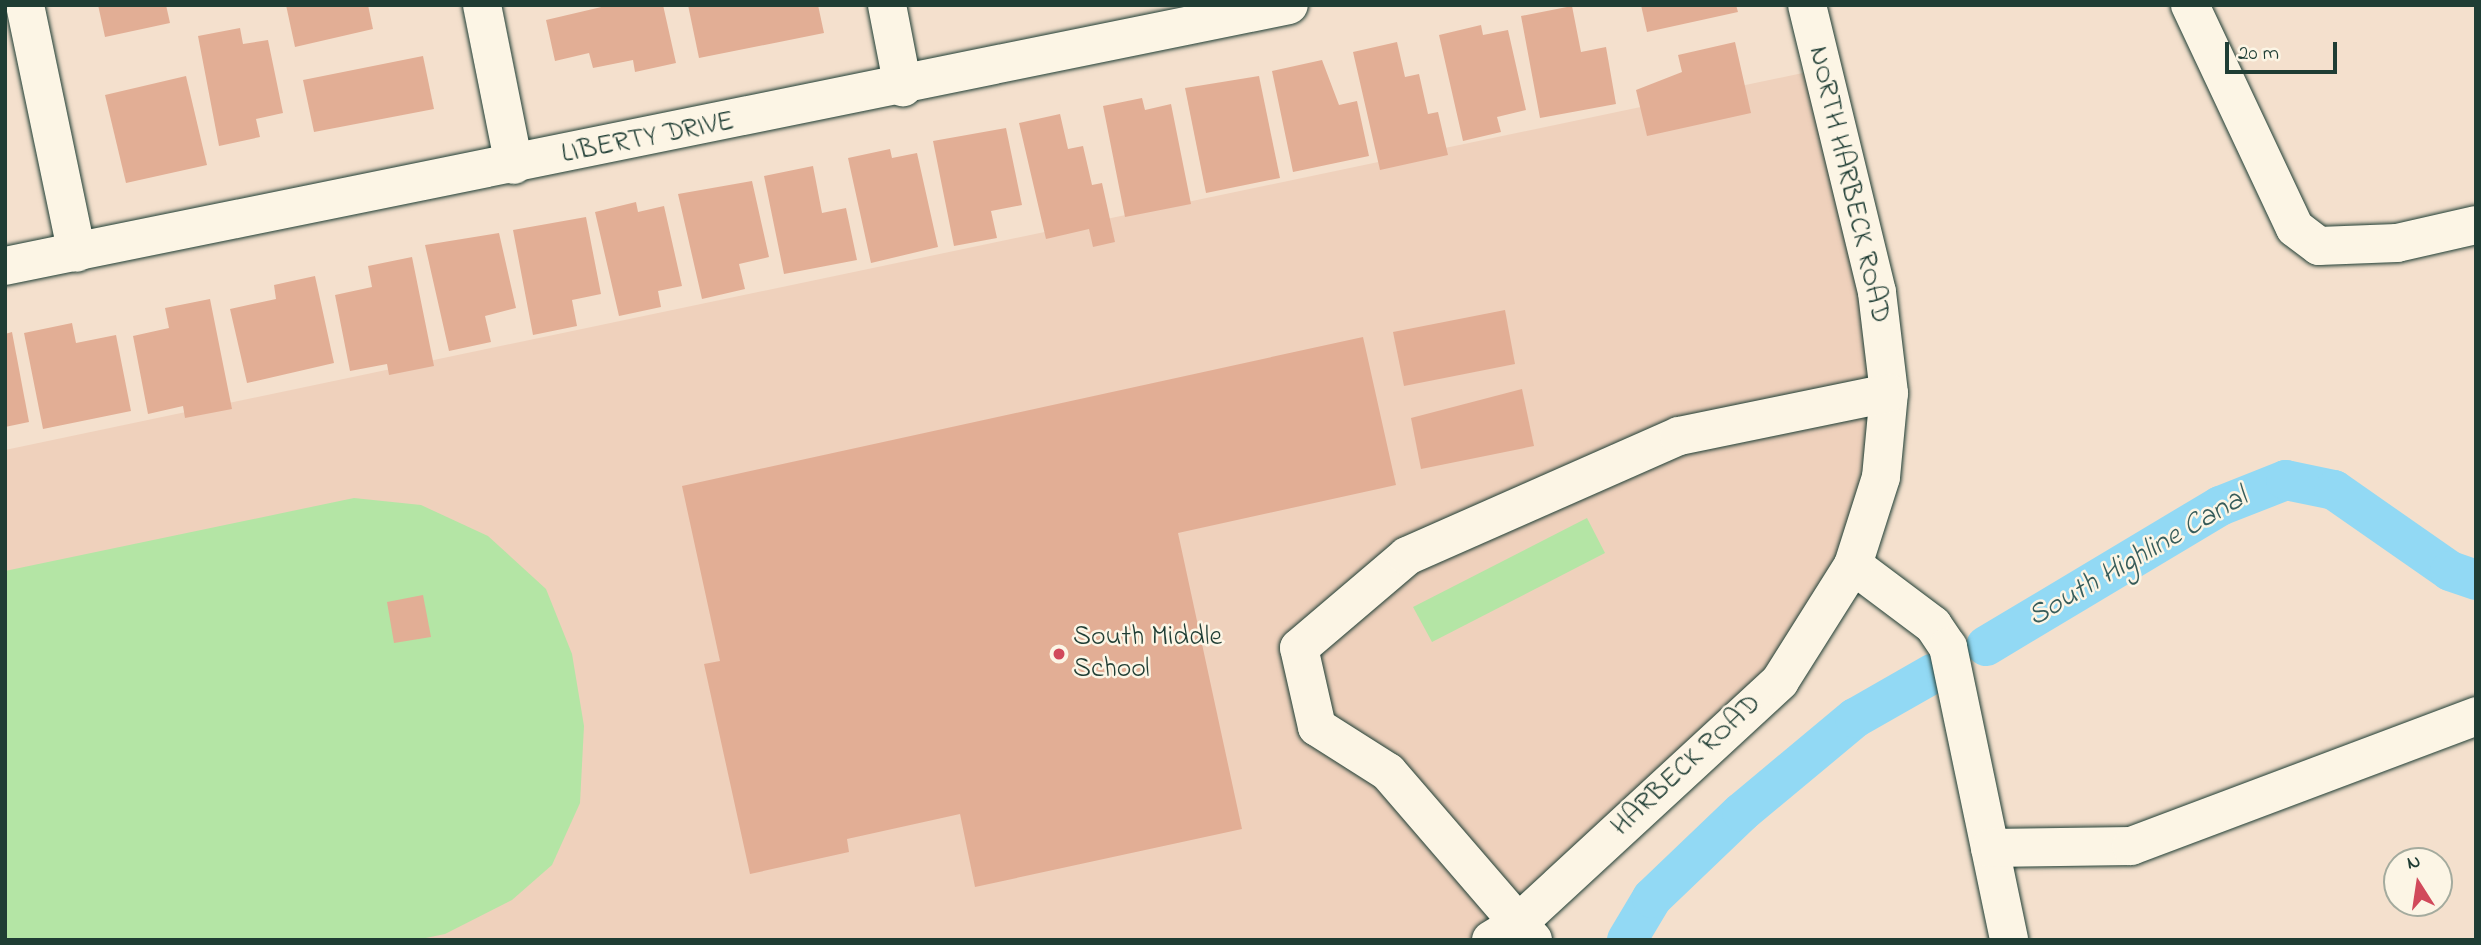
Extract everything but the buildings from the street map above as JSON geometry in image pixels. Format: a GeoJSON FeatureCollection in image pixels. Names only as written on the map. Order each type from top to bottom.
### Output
{"type":"FeatureCollection","features":[{"type":"Feature","properties":{"kind":"street"},"geometry":{"type":"LineString","coordinates":[[25,5],[77,253]]}},
{"type":"Feature","properties":{"kind":"street"},"geometry":{"type":"LineString","coordinates":[[482,5],[514,165]]}},
{"type":"Feature","properties":{"kind":"street"},"geometry":{"type":"LineString","coordinates":[[887,5],[903,87]]}},
{"type":"Feature","properties":{"kind":"street","name":"LIBERTY DRIVE"},"geometry":{"type":"LineString","coordinates":[[5,266],[903,87],[1289,5]]}},
{"type":"Feature","properties":{"kind":"street","name":"NORTH HARBECK ROAD"},"geometry":{"type":"LineString","coordinates":[[1807,5],[1877,292],[1889,393],[1881,477],[1853,565]]}},
{"type":"Feature","properties":{"kind":"street"},"geometry":{"type":"LineString","coordinates":[[2190,5],[2295,228],[2319,246],[2397,243],[2476,225]]}},
{"type":"Feature","properties":{"kind":"street"},"geometry":{"type":"LineString","coordinates":[[1513,935],[1388,772],[1317,727],[1299,648],[1407,556],[1679,436],[1889,393]]}},
{"type":"Feature","properties":{"kind":"street"},"geometry":{"type":"LineString","coordinates":[[1853,565],[1933,625],[1948,648],[2009,940]]}},
{"type":"Feature","properties":{"kind":"street","name":"HARBECK ROAD"},"geometry":{"type":"LineString","coordinates":[[1513,935],[1780,681],[1853,565]]}},
{"type":"Feature","properties":{"kind":"street"},"geometry":{"type":"LineString","coordinates":[[1990,848],[2132,846],[2476,716]]}},
{"type":"Feature","properties":{"kind":"shaded area"},"geometry":{"type":"Polygon","coordinates":[[[1817,70],[1889,393],[1823,620],[1491,940],[5,940],[5,450],[1817,70]]]}},
{"type":"Feature","properties":{"kind":"green space"},"geometry":{"type":"Polygon","coordinates":[[[354,498],[421,505],[488,536],[546,589],[572,654],[584,726],[580,803],[552,865],[512,900],[445,934],[416,940],[5,940],[5,571],[354,498]]]}},
{"type":"Feature","properties":{"kind":"green space"},"geometry":{"type":"Polygon","coordinates":[[[1587,518],[1605,553],[1432,642],[1413,607],[1587,518]]]}},
{"type":"Feature","properties":{"kind":"waterway","name":"South Highline Canal"},"geometry":{"type":"LineString","coordinates":[[1986,646],[2220,506],[2286,480],[2334,490],[2450,571],[2476,580]]}},
{"type":"Feature","properties":{"kind":"waterway","name":"South Highline Canal"},"geometry":{"type":"LineString","coordinates":[[1627,940],[1652,898],[1742,812],[1855,718],[1932,674]]}},
{"type":"Feature","properties":{"kind":"place","name":"South Middle School"},"geometry":{"type":"Point","coordinates":[1059,654]}}]}
